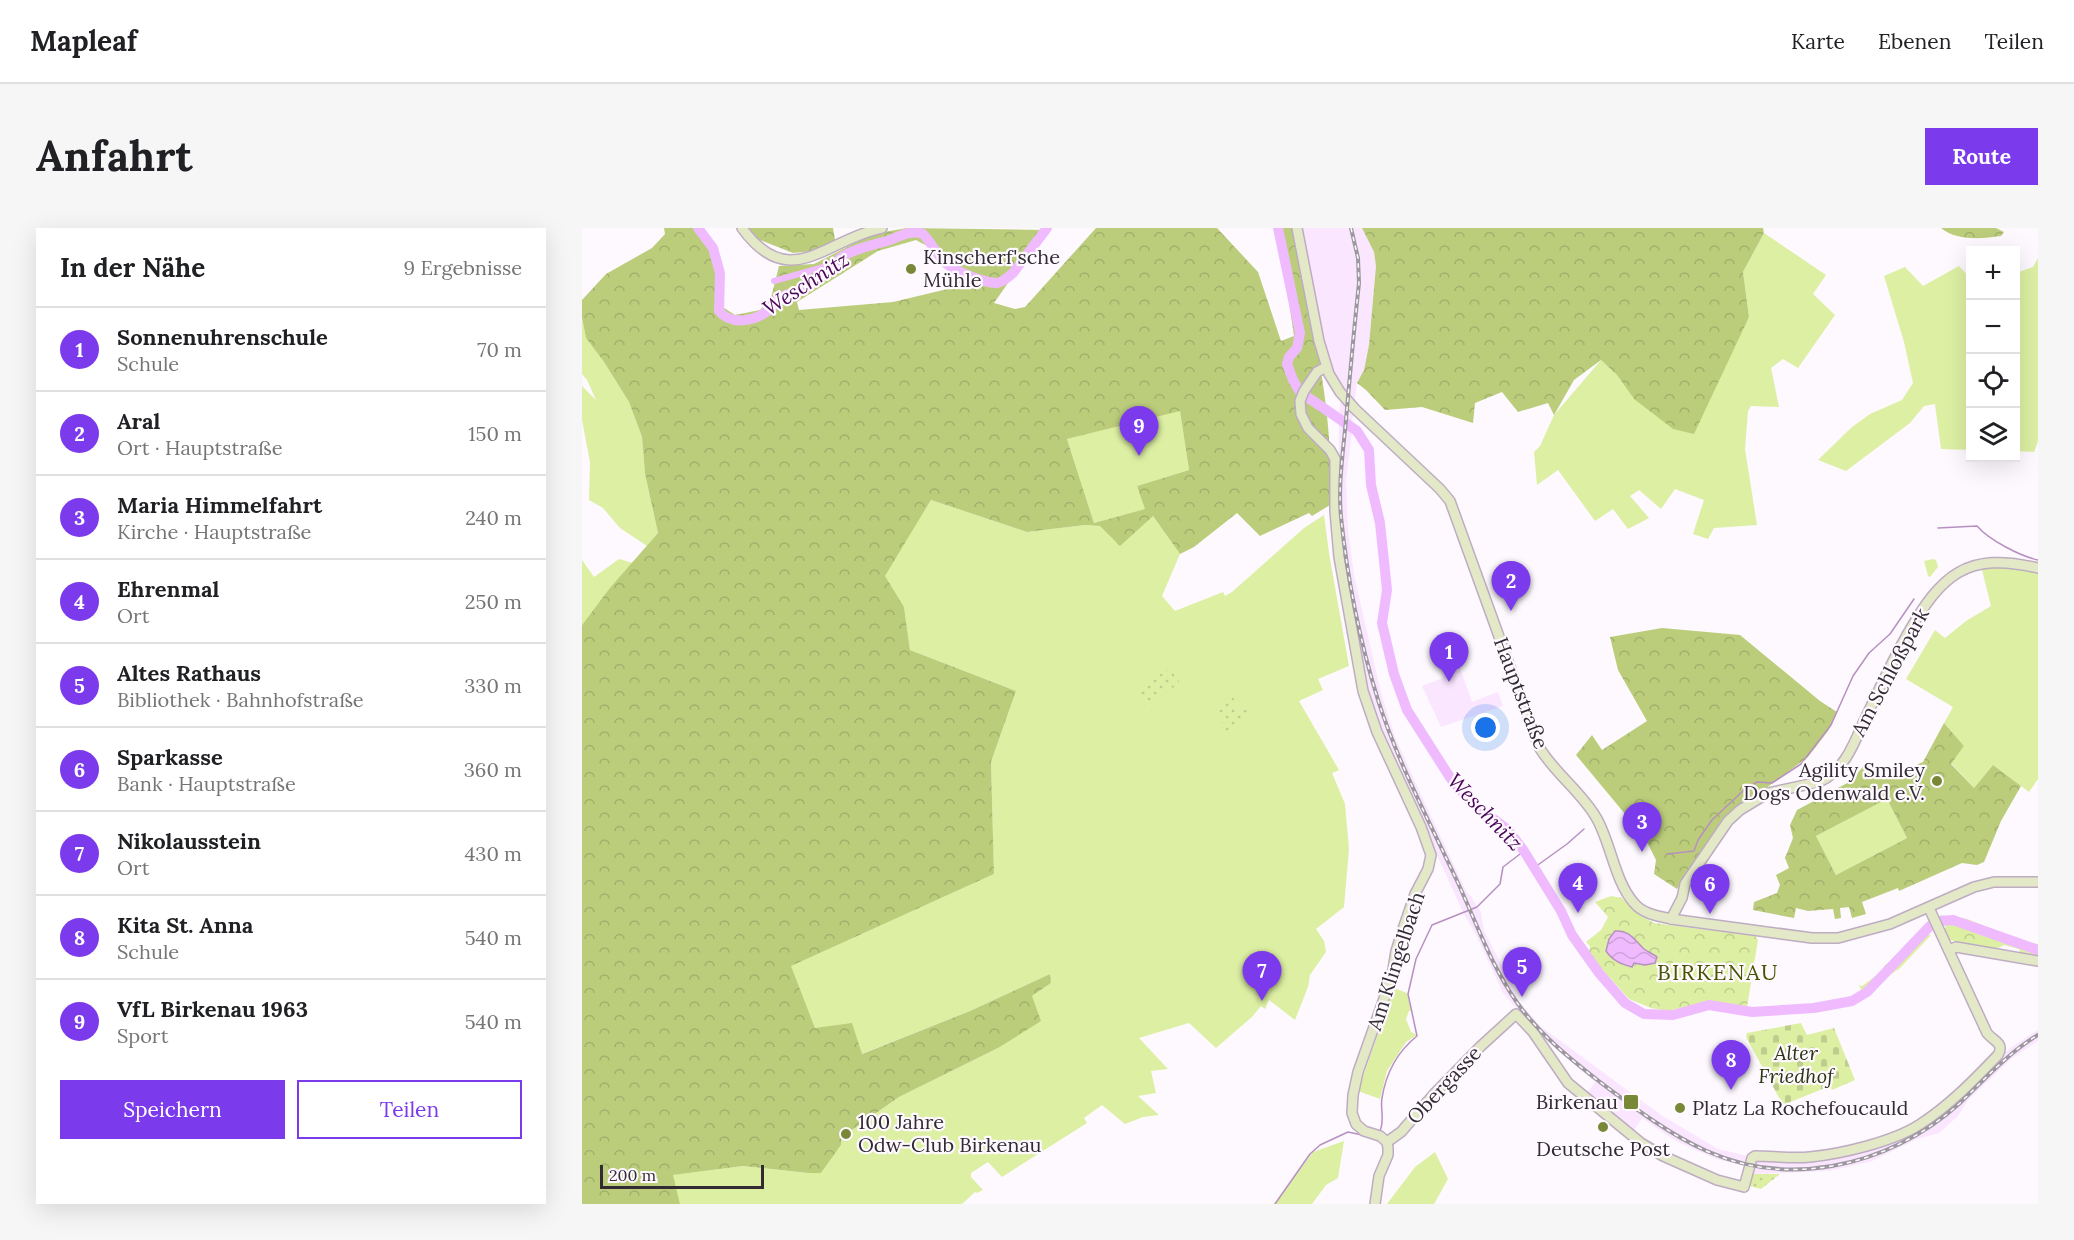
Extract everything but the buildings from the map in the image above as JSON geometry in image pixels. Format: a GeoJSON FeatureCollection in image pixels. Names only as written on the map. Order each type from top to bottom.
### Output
{"type":"FeatureCollection","features":[{"type":"Feature","properties":{"kind":"main road"},"geometry":{"type":"LineString","coordinates":[[742,228],[755,244],[769,254],[782,259],[796,260],[811,257],[860,233],[882,228]]}},
{"type":"Feature","properties":{"kind":"main road"},"geometry":{"type":"LineString","coordinates":[[1297,228],[1319,340],[1319,377]]}},
{"type":"Feature","properties":{"kind":"main road","name":"Am Klingelbach"},"geometry":{"type":"LineString","coordinates":[[1319,377],[1300,401],[1301,414],[1305,423],[1330,450],[1335,459],[1338,549],[1359,671],[1377,732],[1431,855],[1428,869],[1415,894],[1403,929],[1396,951],[1392,976],[1358,1072],[1352,1103],[1354,1120],[1359,1129],[1381,1137]]}},
{"type":"Feature","properties":{"kind":"main road","name":"Hauptstraße"},"geometry":{"type":"LineString","coordinates":[[1319,377],[1340,392],[1450,501],[1539,747],[1552,766],[1596,817],[1631,900],[1645,912],[1671,919],[1812,938],[1838,938],[1890,924],[1974,887],[1994,882],[2038,882]]}},
{"type":"Feature","properties":{"kind":"main road","name":"Am Schloßpark"},"geometry":{"type":"LineString","coordinates":[[1671,919],[1682,898],[1685,884],[1728,821],[1768,793],[1819,782],[1842,766],[1885,676],[1925,604],[1942,584],[1974,565],[1997,561],[2038,568]]}},
{"type":"Feature","properties":{"kind":"main road"},"geometry":{"type":"LineString","coordinates":[[1929,908],[1949,950],[1956,947],[2038,961]]}},
{"type":"Feature","properties":{"kind":"main road","name":"Obergasse"},"geometry":{"type":"LineString","coordinates":[[1381,1137],[1401,1132],[1434,1093],[1516,1014],[1533,1032],[1568,1083],[1641,1143],[1704,1175],[1744,1187],[1754,1156],[1809,1157],[1840,1153],[1910,1130],[1965,1089],[1998,1055],[2001,1050],[2000,1044],[1987,1033],[1949,950]]}},
{"type":"Feature","properties":{"kind":"main road"},"geometry":{"type":"LineString","coordinates":[[1375,1204],[1379,1176],[1388,1151],[1381,1137]]}},
{"type":"Feature","properties":{"kind":"shaded area"},"geometry":{"type":"Polygon","coordinates":[[[1302,228],[1362,228],[1374,252],[1376,266],[1369,345],[1364,370],[1357,383],[1352,422],[1339,412],[1344,386],[1333,370],[1327,354],[1302,228]]]}},
{"type":"Feature","properties":{"kind":"shaded area"},"geometry":{"type":"Polygon","coordinates":[[[1339,424],[1352,431],[1346,481],[1348,530],[1354,575],[1381,693],[1395,737],[1467,893],[1481,913],[1484,931],[1516,993],[1516,998],[1540,1026],[1661,1115],[1718,1149],[1756,1158],[1869,1148],[1953,1102],[2009,1049],[2038,1030],[2038,1041],[2012,1058],[1968,1100],[1958,1116],[1939,1133],[1917,1139],[1872,1161],[1829,1171],[1753,1174],[1745,1166],[1716,1159],[1674,1140],[1642,1118],[1633,1132],[1586,1095],[1595,1082],[1540,1035],[1503,993],[1462,910],[1375,719],[1342,564],[1338,526],[1339,424]]]}},
{"type":"Feature","properties":{"kind":"shaded area"},"geometry":{"type":"Polygon","coordinates":[[[1451,643],[1472,702],[1498,692],[1503,706],[1441,727],[1422,686],[1443,678],[1433,650],[1451,643]]]}},
{"type":"Feature","properties":{"kind":"green space"},"geometry":{"type":"Polygon","coordinates":[[[664,228],[701,228],[711,247],[717,266],[721,306],[735,315],[760,310],[771,298],[779,266],[814,264],[878,233],[907,228],[1045,230],[994,303],[1015,309],[1025,307],[1096,228],[1217,228],[1258,272],[1281,341],[1294,336],[1278,228],[1293,228],[1314,331],[1325,400],[1331,470],[1330,505],[1312,516],[1309,513],[1260,536],[1237,513],[1194,547],[1180,554],[1153,516],[1120,546],[1100,526],[1085,525],[1027,532],[931,500],[885,576],[904,607],[910,650],[1016,691],[991,762],[994,874],[791,966],[815,1028],[852,1023],[862,1054],[970,1011],[1050,974],[1051,983],[1032,996],[1041,1021],[998,1048],[899,1097],[842,1137],[841,1145],[821,1173],[743,1166],[673,1175],[680,1204],[582,1204],[582,625],[609,589],[658,533],[645,474],[642,437],[629,402],[586,338],[582,318],[582,300],[606,274],[652,248],[665,234],[664,228]],[[916,240],[878,251],[797,302],[799,310],[893,302],[960,286],[950,259],[916,240]],[[1180,411],[1067,439],[1094,523],[1145,509],[1137,486],[1189,470],[1180,411]]]}},
{"type":"Feature","properties":{"kind":"green space"},"geometry":{"type":"Polygon","coordinates":[[[749,228],[833,228],[835,240],[813,251],[793,253],[755,238],[749,228]]]}},
{"type":"Feature","properties":{"kind":"green space"},"geometry":{"type":"Polygon","coordinates":[[[1362,228],[1763,228],[1764,233],[1743,272],[1749,317],[1694,434],[1673,429],[1634,399],[1617,375],[1601,360],[1574,380],[1554,415],[1548,403],[1518,412],[1502,392],[1475,403],[1473,423],[1422,407],[1385,410],[1357,383],[1364,370],[1369,345],[1376,266],[1374,252],[1362,228]]]}},
{"type":"Feature","properties":{"kind":"green space"},"geometry":{"type":"Polygon","coordinates":[[[1941,228],[1996,228],[2004,232],[2001,236],[1970,238],[1954,235],[1941,228]]]}},
{"type":"Feature","properties":{"kind":"green space"},"geometry":{"type":"Polygon","coordinates":[[[1764,233],[1826,275],[1813,294],[1835,315],[1798,368],[1783,359],[1771,368],[1779,407],[1751,406],[1748,411],[1745,449],[1757,525],[1714,528],[1708,539],[1693,534],[1704,500],[1675,489],[1661,509],[1639,490],[1630,496],[1649,518],[1628,529],[1613,509],[1595,521],[1558,470],[1537,485],[1534,452],[1540,446],[1554,415],[1601,360],[1617,375],[1634,399],[1749,318],[1743,272],[1764,233]]]}},
{"type":"Feature","properties":{"kind":"green space"},"geometry":{"type":"Polygon","coordinates":[[[2038,258],[2038,441],[2034,452],[2020,451],[2020,272],[2033,267],[2038,258]]]}},
{"type":"Feature","properties":{"kind":"green space"},"geometry":{"type":"Polygon","coordinates":[[[1959,266],[1966,274],[1966,450],[1941,449],[1935,404],[1924,406],[1910,423],[1846,471],[1818,460],[1852,427],[1870,414],[1902,400],[1913,383],[1904,342],[1884,276],[1905,267],[1923,286],[1959,266]]]}},
{"type":"Feature","properties":{"kind":"green space"},"geometry":{"type":"Polygon","coordinates":[[[582,318],[586,338],[629,402],[642,437],[645,474],[658,533],[647,546],[620,528],[603,508],[589,500],[590,462],[582,420],[582,386],[596,400],[582,374],[582,318]]]}},
{"type":"Feature","properties":{"kind":"green space"},"geometry":{"type":"Polygon","coordinates":[[[1180,410],[1189,470],[1137,486],[1146,509],[1094,523],[1067,439],[1180,410]]]}},
{"type":"Feature","properties":{"kind":"green space"},"geometry":{"type":"Polygon","coordinates":[[[931,500],[1027,532],[1085,525],[1100,526],[1153,516],[1180,554],[1162,596],[1175,611],[1223,592],[1225,596],[1232,592],[1304,528],[1324,515],[1349,666],[1318,679],[1323,690],[1299,701],[1339,770],[1332,773],[1345,804],[1349,849],[1344,907],[1316,929],[1324,941],[1326,952],[1310,975],[1308,987],[1295,1020],[1269,1000],[1265,1009],[1261,1006],[1252,1017],[1216,1048],[1189,1023],[1139,1038],[1168,1069],[1151,1071],[1156,1093],[1138,1096],[1159,1115],[1143,1117],[1125,1124],[1102,1105],[1084,1118],[1087,1123],[1002,1177],[988,1162],[971,1173],[971,1177],[983,1190],[975,1192],[962,1204],[680,1204],[672,1175],[743,1166],[821,1173],[841,1145],[842,1137],[899,1097],[998,1048],[1032,996],[1051,983],[1050,974],[970,1011],[861,1054],[815,1028],[790,966],[994,874],[991,762],[1016,691],[910,650],[904,607],[884,577],[931,500]]]}},
{"type":"Feature","properties":{"kind":"green space"},"geometry":{"type":"Polygon","coordinates":[[[619,559],[633,563],[609,589],[582,625],[582,560],[594,577],[619,559]]]}},
{"type":"Feature","properties":{"kind":"green space"},"geometry":{"type":"Polygon","coordinates":[[[1936,560],[1938,567],[1930,577],[1924,561],[1936,560]]]}},
{"type":"Feature","properties":{"kind":"green space"},"geometry":{"type":"Polygon","coordinates":[[[1993,563],[2038,572],[2038,779],[2029,792],[1993,765],[1974,788],[1951,763],[1964,746],[1944,723],[1953,707],[1906,679],[1935,630],[1945,638],[1966,621],[1991,606],[1982,570],[1993,563]]]}},
{"type":"Feature","properties":{"kind":"green space"},"geometry":{"type":"Polygon","coordinates":[[[1662,628],[1740,635],[1820,701],[1837,712],[1828,731],[1808,757],[1724,819],[1677,889],[1654,874],[1656,860],[1645,838],[1576,755],[1592,735],[1602,750],[1647,721],[1618,670],[1610,637],[1662,628]]]}},
{"type":"Feature","properties":{"kind":"green space"},"geometry":{"type":"Polygon","coordinates":[[[1170,668],[1180,683],[1145,706],[1135,691],[1170,668]]]}},
{"type":"Feature","properties":{"kind":"green space"},"geometry":{"type":"Polygon","coordinates":[[[1233,697],[1240,712],[1256,706],[1225,733],[1217,706],[1233,697]]]}},
{"type":"Feature","properties":{"kind":"green space"},"geometry":{"type":"Polygon","coordinates":[[[1944,723],[1964,746],[1951,764],[1974,788],[1993,765],[2021,786],[2001,821],[1984,862],[1977,865],[1962,863],[1899,891],[1898,888],[1862,902],[1866,914],[1852,918],[1849,907],[1840,908],[1841,918],[1835,919],[1833,909],[1808,911],[1796,908],[1794,918],[1753,910],[1754,902],[1777,893],[1780,885],[1776,875],[1789,868],[1785,858],[1793,838],[1790,825],[1797,810],[1851,781],[1866,763],[1896,774],[1923,762],[1944,723]],[[1887,799],[1816,836],[1836,875],[1907,838],[1887,799]]]}},
{"type":"Feature","properties":{"kind":"green space"},"geometry":{"type":"Polygon","coordinates":[[[1887,799],[1907,838],[1836,875],[1816,836],[1887,799]]]}},
{"type":"Feature","properties":{"kind":"green space"},"geometry":{"type":"Polygon","coordinates":[[[1611,896],[1622,898],[1638,914],[1654,923],[1755,936],[1758,940],[1747,1007],[1710,1002],[1667,1011],[1651,1008],[1629,999],[1592,958],[1589,952],[1590,946],[1586,942],[1601,930],[1608,917],[1595,902],[1611,896]]]}},
{"type":"Feature","properties":{"kind":"green space"},"geometry":{"type":"Polygon","coordinates":[[[1940,915],[1967,919],[2029,943],[2038,944],[2038,958],[2004,945],[1990,952],[1981,933],[1976,931],[1959,940],[1951,938],[1940,915]]]}},
{"type":"Feature","properties":{"kind":"green space"},"geometry":{"type":"Polygon","coordinates":[[[1959,927],[1990,938],[1991,949],[1950,940],[1944,928],[1959,927]]]}},
{"type":"Feature","properties":{"kind":"green space"},"geometry":{"type":"Polygon","coordinates":[[[1925,934],[1931,935],[1900,968],[1863,994],[1859,985],[1862,986],[1881,972],[1885,965],[1904,953],[1925,934]]]}},
{"type":"Feature","properties":{"kind":"green space"},"geometry":{"type":"Polygon","coordinates":[[[1394,988],[1407,993],[1411,1011],[1406,1019],[1411,1032],[1417,1035],[1406,1042],[1387,1071],[1380,1099],[1358,1091],[1394,988]]]}},
{"type":"Feature","properties":{"kind":"green space","name":"Alter Friedhof"},"geometry":{"type":"Polygon","coordinates":[[[1801,1023],[1807,1035],[1834,1028],[1855,1080],[1832,1090],[1830,1086],[1783,1105],[1746,1037],[1747,1033],[1801,1023]]]}},
{"type":"Feature","properties":{"kind":"green space"},"geometry":{"type":"Polygon","coordinates":[[[1344,1141],[1338,1178],[1326,1185],[1312,1204],[1274,1204],[1313,1152],[1344,1141]]]}},
{"type":"Feature","properties":{"kind":"green space"},"geometry":{"type":"Polygon","coordinates":[[[1435,1152],[1448,1179],[1434,1204],[1387,1204],[1415,1167],[1435,1152]]]}},
{"type":"Feature","properties":{"kind":"green space"},"geometry":{"type":"Polygon","coordinates":[[[1753,1174],[1780,1174],[1761,1189],[1749,1186],[1753,1174]]]}},
{"type":"Feature","properties":{"kind":"water"},"geometry":{"type":"Polygon","coordinates":[[[1615,931],[1625,932],[1657,957],[1655,963],[1645,965],[1634,963],[1632,967],[1614,960],[1606,951],[1609,939],[1615,931]]]}},
{"type":"Feature","properties":{"kind":"waterway","name":"Weschnitz"},"geometry":{"type":"LineString","coordinates":[[698,228],[713,248],[720,273],[719,311],[724,316],[736,320],[750,319],[763,314],[781,297],[808,287],[818,280],[843,256],[909,233],[923,234],[943,261],[957,270],[985,281],[997,283],[1013,273],[1047,228]]}},
{"type":"Feature","properties":{"kind":"waterway","name":"Weschnitz"},"geometry":{"type":"LineString","coordinates":[[1278,228],[1300,333],[1297,348],[1289,357],[1287,364],[1293,380],[1300,392],[1357,431],[1369,450],[1371,485],[1380,523],[1387,590],[1382,623],[1394,674],[1407,710],[1451,779],[1470,801],[1508,830],[1524,851],[1561,911],[1572,935],[1599,973],[1625,1003],[1644,1014],[1673,1015],[1709,1005],[1752,1012],[1814,1008],[1852,1001],[1867,992],[1930,926],[1940,921],[1953,920],[2038,950]]}},
{"type":"Feature","properties":{"kind":"waterway"},"geometry":{"type":"LineString","coordinates":[[774,281],[831,265]]}},
{"type":"Feature","properties":{"kind":"waterway"},"geometry":{"type":"LineString","coordinates":[[1938,528],[1977,526],[2005,547],[2038,560]]}},
{"type":"Feature","properties":{"kind":"waterway"},"geometry":{"type":"LineString","coordinates":[[1667,854],[1694,851],[1698,840],[1712,820],[1744,790],[1757,782],[1772,783],[1801,764],[1831,725],[1853,676],[1869,653],[1890,634],[1914,599]]}},
{"type":"Feature","properties":{"kind":"waterway"},"geometry":{"type":"LineString","coordinates":[[1535,867],[1584,829]]}},
{"type":"Feature","properties":{"kind":"waterway"},"geometry":{"type":"LineString","coordinates":[[1380,1131],[1382,1098],[1386,1080],[1398,1056],[1417,1036],[1408,994],[1416,959],[1432,925],[1477,907],[1500,884],[1503,867],[1524,851]]}},
{"type":"Feature","properties":{"kind":"waterway"},"geometry":{"type":"LineString","coordinates":[[1275,1204],[1310,1154],[1320,1145],[1348,1132],[1362,1135]]}},
{"type":"Feature","properties":{"kind":"railway"},"geometry":{"type":"LineString","coordinates":[[1351,228],[1358,258],[1359,283],[1341,468],[1340,505],[1347,562],[1360,632],[1378,700],[1405,770],[1491,958],[1516,1001],[1534,1024],[1600,1082],[1653,1121],[1680,1137],[1707,1151],[1735,1161],[1765,1168],[1797,1170],[1850,1162],[1901,1144],[1946,1115],[2007,1058],[2038,1035]]}},
{"type":"Feature","properties":{"kind":"place","name":"Kinscherf'sche Mühle"},"geometry":{"type":"Point","coordinates":[911,269]}},
{"type":"Feature","properties":{"kind":"place","name":"VfL Birkenau 1963"},"geometry":{"type":"Point","coordinates":[1139,456]}},
{"type":"Feature","properties":{"kind":"place","name":"Aral"},"geometry":{"type":"Point","coordinates":[1511,611]}},
{"type":"Feature","properties":{"kind":"place","name":"Sonnenuhrenschule"},"geometry":{"type":"Point","coordinates":[1449,682]}},
{"type":"Feature","properties":{"kind":"place","name":"Agility Smiley Dogs Odenwald e.V."},"geometry":{"type":"Point","coordinates":[1937,781]}},
{"type":"Feature","properties":{"kind":"place","name":"Maria Himmelfahrt"},"geometry":{"type":"Point","coordinates":[1642,852]}},
{"type":"Feature","properties":{"kind":"place","name":"Ehrenmal"},"geometry":{"type":"Point","coordinates":[1578,913]}},
{"type":"Feature","properties":{"kind":"place","name":"Sparkasse"},"geometry":{"type":"Point","coordinates":[1710,914]}},
{"type":"Feature","properties":{"kind":"place","name":"Altes Rathaus"},"geometry":{"type":"Point","coordinates":[1522,997]}},
{"type":"Feature","properties":{"kind":"place","name":"Nikolausstein"},"geometry":{"type":"Point","coordinates":[1262,1001]}},
{"type":"Feature","properties":{"kind":"place","name":"Kita St. Anna"},"geometry":{"type":"Point","coordinates":[1731,1090]}},
{"type":"Feature","properties":{"kind":"place","name":"Birkenau"},"geometry":{"type":"Point","coordinates":[1631,1102]}},
{"type":"Feature","properties":{"kind":"place","name":"Platz La Rochefoucauld"},"geometry":{"type":"Point","coordinates":[1680,1108]}},
{"type":"Feature","properties":{"kind":"place","name":"Deutsche Post"},"geometry":{"type":"Point","coordinates":[1603,1127]}},
{"type":"Feature","properties":{"kind":"place","name":"100 Jahre Odw-Club Birkenau"},"geometry":{"type":"Point","coordinates":[846,1134]}},
{"type":"Feature","properties":{"kind":"district","name":"BIRKENAU"},"geometry":{"type":"Point","coordinates":[1718,972]}}]}
